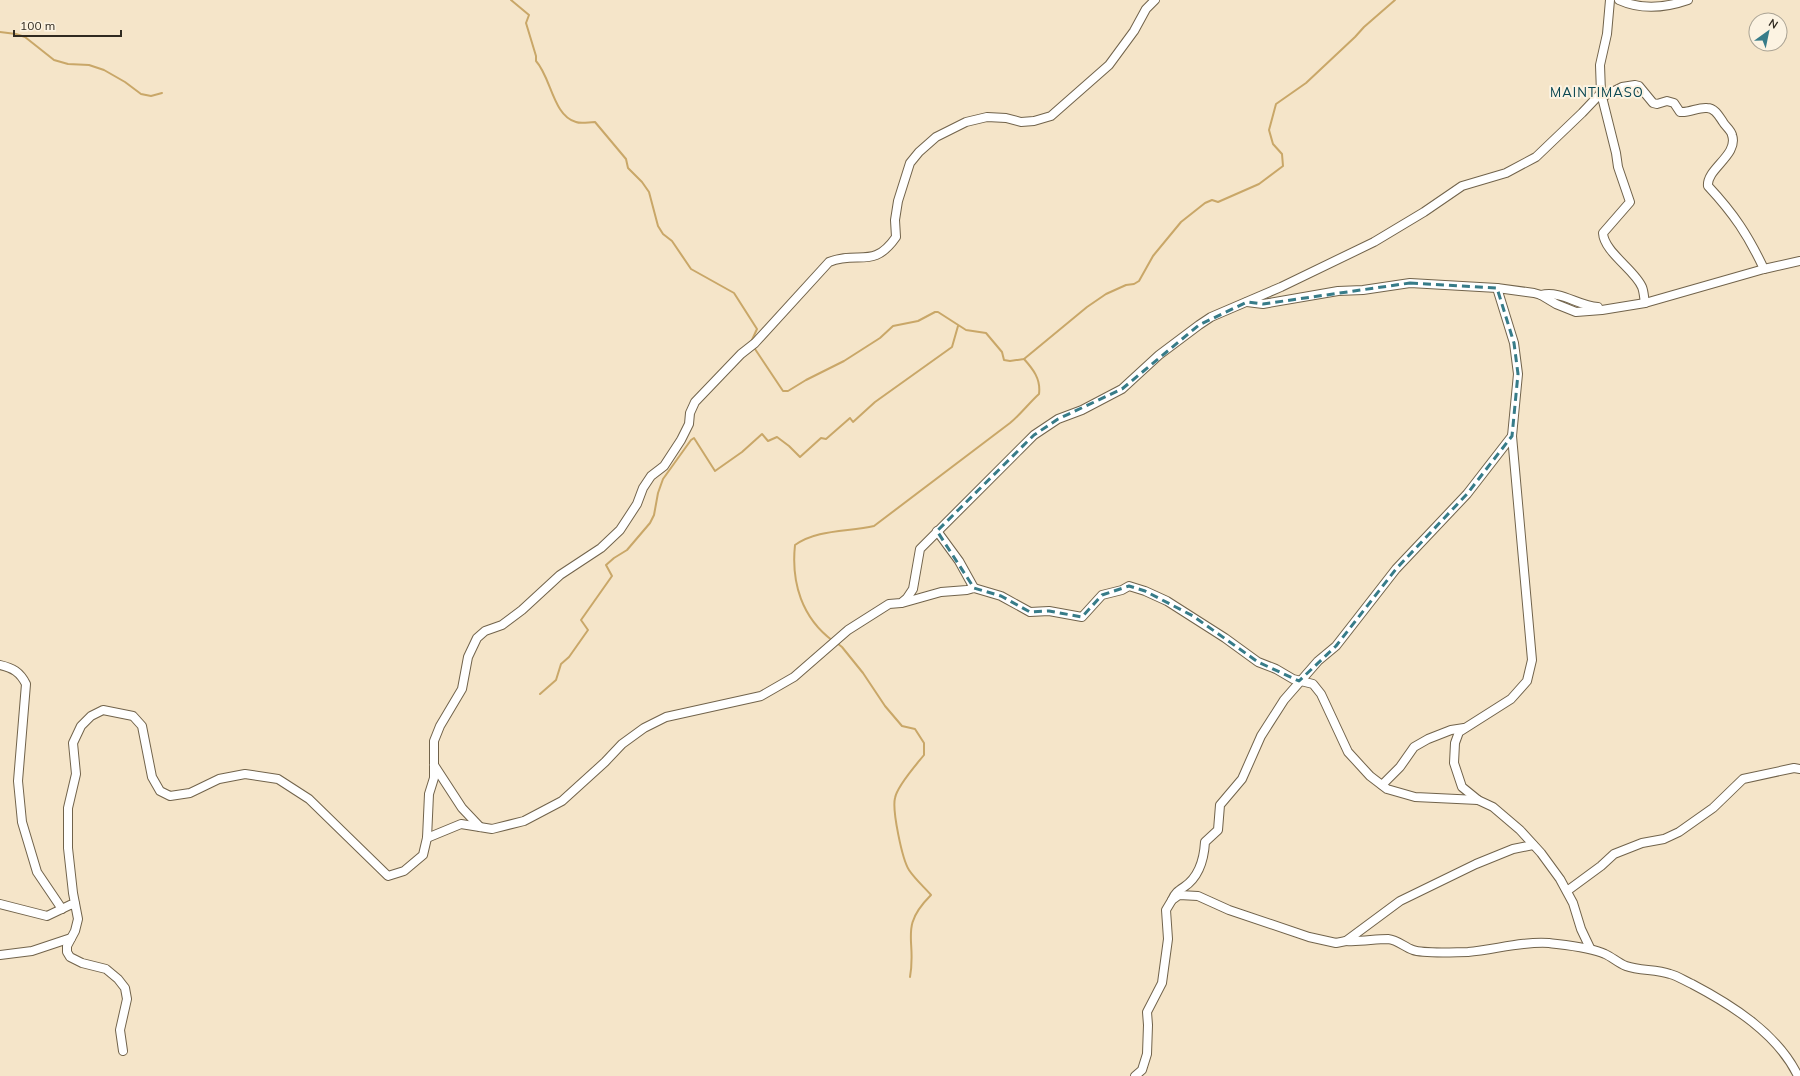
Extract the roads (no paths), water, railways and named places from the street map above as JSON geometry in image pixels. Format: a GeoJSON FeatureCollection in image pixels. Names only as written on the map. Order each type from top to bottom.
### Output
{"type":"FeatureCollection","features":[{"type":"Feature","properties":{"kind":"street"},"geometry":{"type":"LineString","coordinates":[[123,1051],[120,1030],[127,999],[125,988],[118,979],[106,969],[82,963],[70,957],[67,952],[67,946],[78,919],[68,848],[68,808],[76,774],[72,743],[81,726],[91,716],[103,710],[133,716],[142,726],[152,777],[160,791],[170,796],[190,793],[219,779],[245,774],[278,779],[309,799],[388,876],[404,871],[424,855],[427,838],[428,805],[434,778],[434,741],[440,726],[462,689],[468,657],[477,638],[485,631],[502,625],[517,614],[560,575],[601,548],[620,530],[637,504],[643,488],[651,476],[664,466],[681,440],[689,424],[690,413],[694,402],[741,354],[753,344],[829,262],[840,258],[871,258],[888,249],[896,237],[896,214],[910,162],[936,137],[966,122],[987,117],[1006,118],[1021,122],[1034,121],[1051,116],[1108,66],[1134,31],[1146,9],[1155,0]]}},
{"type":"Feature","properties":{"kind":"street"},"geometry":{"type":"LineString","coordinates":[[1610,0],[1607,34],[1600,66],[1601,95],[1622,182],[1630,202],[1603,233],[1603,237],[1614,254],[1642,287],[1645,303]]}},
{"type":"Feature","properties":{"kind":"street"},"geometry":{"type":"LineString","coordinates":[[1619,0],[1628,4],[1652,8],[1663,7],[1688,0]]}},
{"type":"Feature","properties":{"kind":"street"},"geometry":{"type":"LineString","coordinates":[[901,603],[908,598],[913,589],[920,549],[985,486],[1034,435],[1058,419],[1082,410],[1122,389],[1160,355],[1199,324],[1211,317],[1247,302],[1386,236],[1462,186],[1506,173],[1536,157],[1601,95],[1622,87],[1635,85],[1639,86],[1653,103],[1657,104],[1667,101],[1674,103],[1680,112],[1686,113],[1706,108],[1713,109],[1717,113],[1732,135],[1732,147],[1720,165],[1712,172],[1708,186],[1731,210],[1752,244],[1764,269]]}},
{"type":"Feature","properties":{"kind":"street"},"geometry":{"type":"LineString","coordinates":[[1541,294],[1556,304],[1576,312],[1618,308],[1645,303],[1764,269],[1800,261]]}},
{"type":"Feature","properties":{"kind":"street"},"geometry":{"type":"LineString","coordinates":[[1247,302],[1263,304],[1324,293],[1363,290],[1410,283],[1497,288],[1541,294],[1548,293],[1571,298],[1585,305],[1618,308]]}},
{"type":"Feature","properties":{"kind":"street"},"geometry":{"type":"LineString","coordinates":[[1497,288],[1514,343],[1518,374],[1512,436],[1530,638],[1531,669],[1527,681],[1511,699],[1459,732],[1454,743],[1454,763],[1462,787],[1478,800],[1493,806],[1520,830],[1560,878],[1573,903],[1581,929],[1590,948]]}},
{"type":"Feature","properties":{"kind":"street"},"geometry":{"type":"LineString","coordinates":[[1135,1076],[1142,1070],[1147,1054],[1147,1012],[1162,983],[1168,939],[1166,910],[1179,888],[1184,886],[1194,877],[1203,860],[1205,842],[1218,830],[1220,805],[1242,779],[1261,736],[1272,717],[1299,681],[1343,637],[1389,578],[1466,494],[1512,436]]}},
{"type":"Feature","properties":{"kind":"street"},"geometry":{"type":"LineString","coordinates":[[937,531],[959,561],[974,588]]}},
{"type":"Feature","properties":{"kind":"street"},"geometry":{"type":"LineString","coordinates":[[427,838],[461,824],[492,829],[524,821],[562,801],[606,762],[622,744],[644,728],[666,717],[760,696],[794,677],[832,646],[848,630],[889,604],[901,603],[941,592],[974,588],[1001,596],[1030,612],[1049,611],[1082,617],[1102,595],[1122,590],[1129,586],[1145,590],[1193,616],[1258,662],[1299,681],[1313,684],[1321,694],[1348,752],[1370,776],[1382,785],[1394,792],[1415,797],[1478,800]]}},
{"type":"Feature","properties":{"kind":"street"},"geometry":{"type":"LineString","coordinates":[[0,665],[9,667],[20,674],[26,684],[18,781],[22,822],[37,872],[62,909]]}},
{"type":"Feature","properties":{"kind":"street"},"geometry":{"type":"LineString","coordinates":[[1382,785],[1400,767],[1414,747],[1451,730],[1467,727]]}},
{"type":"Feature","properties":{"kind":"street"},"geometry":{"type":"LineString","coordinates":[[434,764],[462,808],[480,827]]}},
{"type":"Feature","properties":{"kind":"street"},"geometry":{"type":"LineString","coordinates":[[1567,891],[1601,866],[1614,854],[1642,843],[1664,839],[1679,832],[1713,808],[1742,779],[1794,768],[1800,769]]}},
{"type":"Feature","properties":{"kind":"street"},"geometry":{"type":"LineString","coordinates":[[1346,941],[1400,901],[1476,864],[1513,850],[1533,845]]}},
{"type":"Feature","properties":{"kind":"street"},"geometry":{"type":"LineString","coordinates":[[1172,900],[1179,895],[1198,896],[1229,910],[1309,937],[1336,943],[1346,941],[1359,942],[1389,939],[1400,942],[1413,950],[1436,952],[1468,952],[1496,947],[1548,943],[1590,948],[1604,953],[1625,966],[1639,970],[1655,970],[1672,974],[1703,990],[1737,1011],[1766,1035],[1785,1054],[1798,1076]]}},
{"type":"Feature","properties":{"kind":"street"},"geometry":{"type":"LineString","coordinates":[[0,904],[48,916],[75,904]]}},
{"type":"Feature","properties":{"kind":"street"},"geometry":{"type":"LineString","coordinates":[[0,955],[32,951],[71,938]]}},
{"type":"Feature","properties":{"kind":"waterway"},"geometry":{"type":"LineString","coordinates":[[511,0],[529,15],[526,23],[536,56],[536,61],[541,68],[562,112],[568,118],[578,123],[595,122],[626,159],[628,168],[642,182],[649,192],[658,226],[663,234],[672,241],[691,269],[734,293],[757,329],[751,342]]}},
{"type":"Feature","properties":{"kind":"waterway"},"geometry":{"type":"LineString","coordinates":[[753,346],[783,391],[788,391],[844,361],[880,338],[893,326],[918,321],[935,312],[938,312],[966,330],[986,333],[1002,352],[1004,360],[1010,361],[1024,359],[1087,307],[1106,294],[1139,281],[1153,256],[1181,222],[1205,203],[1212,200],[1218,202],[1259,184],[1283,166],[1282,154],[1273,144],[1269,130],[1276,104],[1306,83],[1364,27],[1395,0]]}},
{"type":"Feature","properties":{"kind":"waterway"},"geometry":{"type":"LineString","coordinates":[[0,32],[25,37],[54,60],[68,64],[89,65],[104,70],[125,82],[141,94],[151,96],[162,93]]}},
{"type":"Feature","properties":{"kind":"waterway"},"geometry":{"type":"LineString","coordinates":[[540,694],[556,680],[561,664],[569,657],[588,630],[581,620],[612,576],[606,565],[627,550],[650,523],[654,515],[658,493],[663,479],[691,440],[694,438],[715,471],[742,452],[762,434],[768,441],[777,437],[800,457],[821,438],[826,439],[850,418],[853,422],[875,402],[952,347],[958,326]]}},
{"type":"Feature","properties":{"kind":"waterway"},"geometry":{"type":"LineString","coordinates":[[833,641],[813,622],[801,599],[795,573],[795,545],[813,536],[874,526],[1010,423],[1039,394],[1038,379],[1024,359]]}},
{"type":"Feature","properties":{"kind":"waterway"},"geometry":{"type":"LineString","coordinates":[[837,643],[863,673],[885,706],[902,726],[915,729],[924,743],[924,755],[899,788],[896,793],[894,804],[898,834],[906,864],[914,877],[931,895],[921,906],[912,925],[912,964],[910,977]]}},
{"type":"Feature","properties":{"kind":"district","name":"MAINTIMASO"},"geometry":{"type":"Point","coordinates":[1597,92]}}]}
